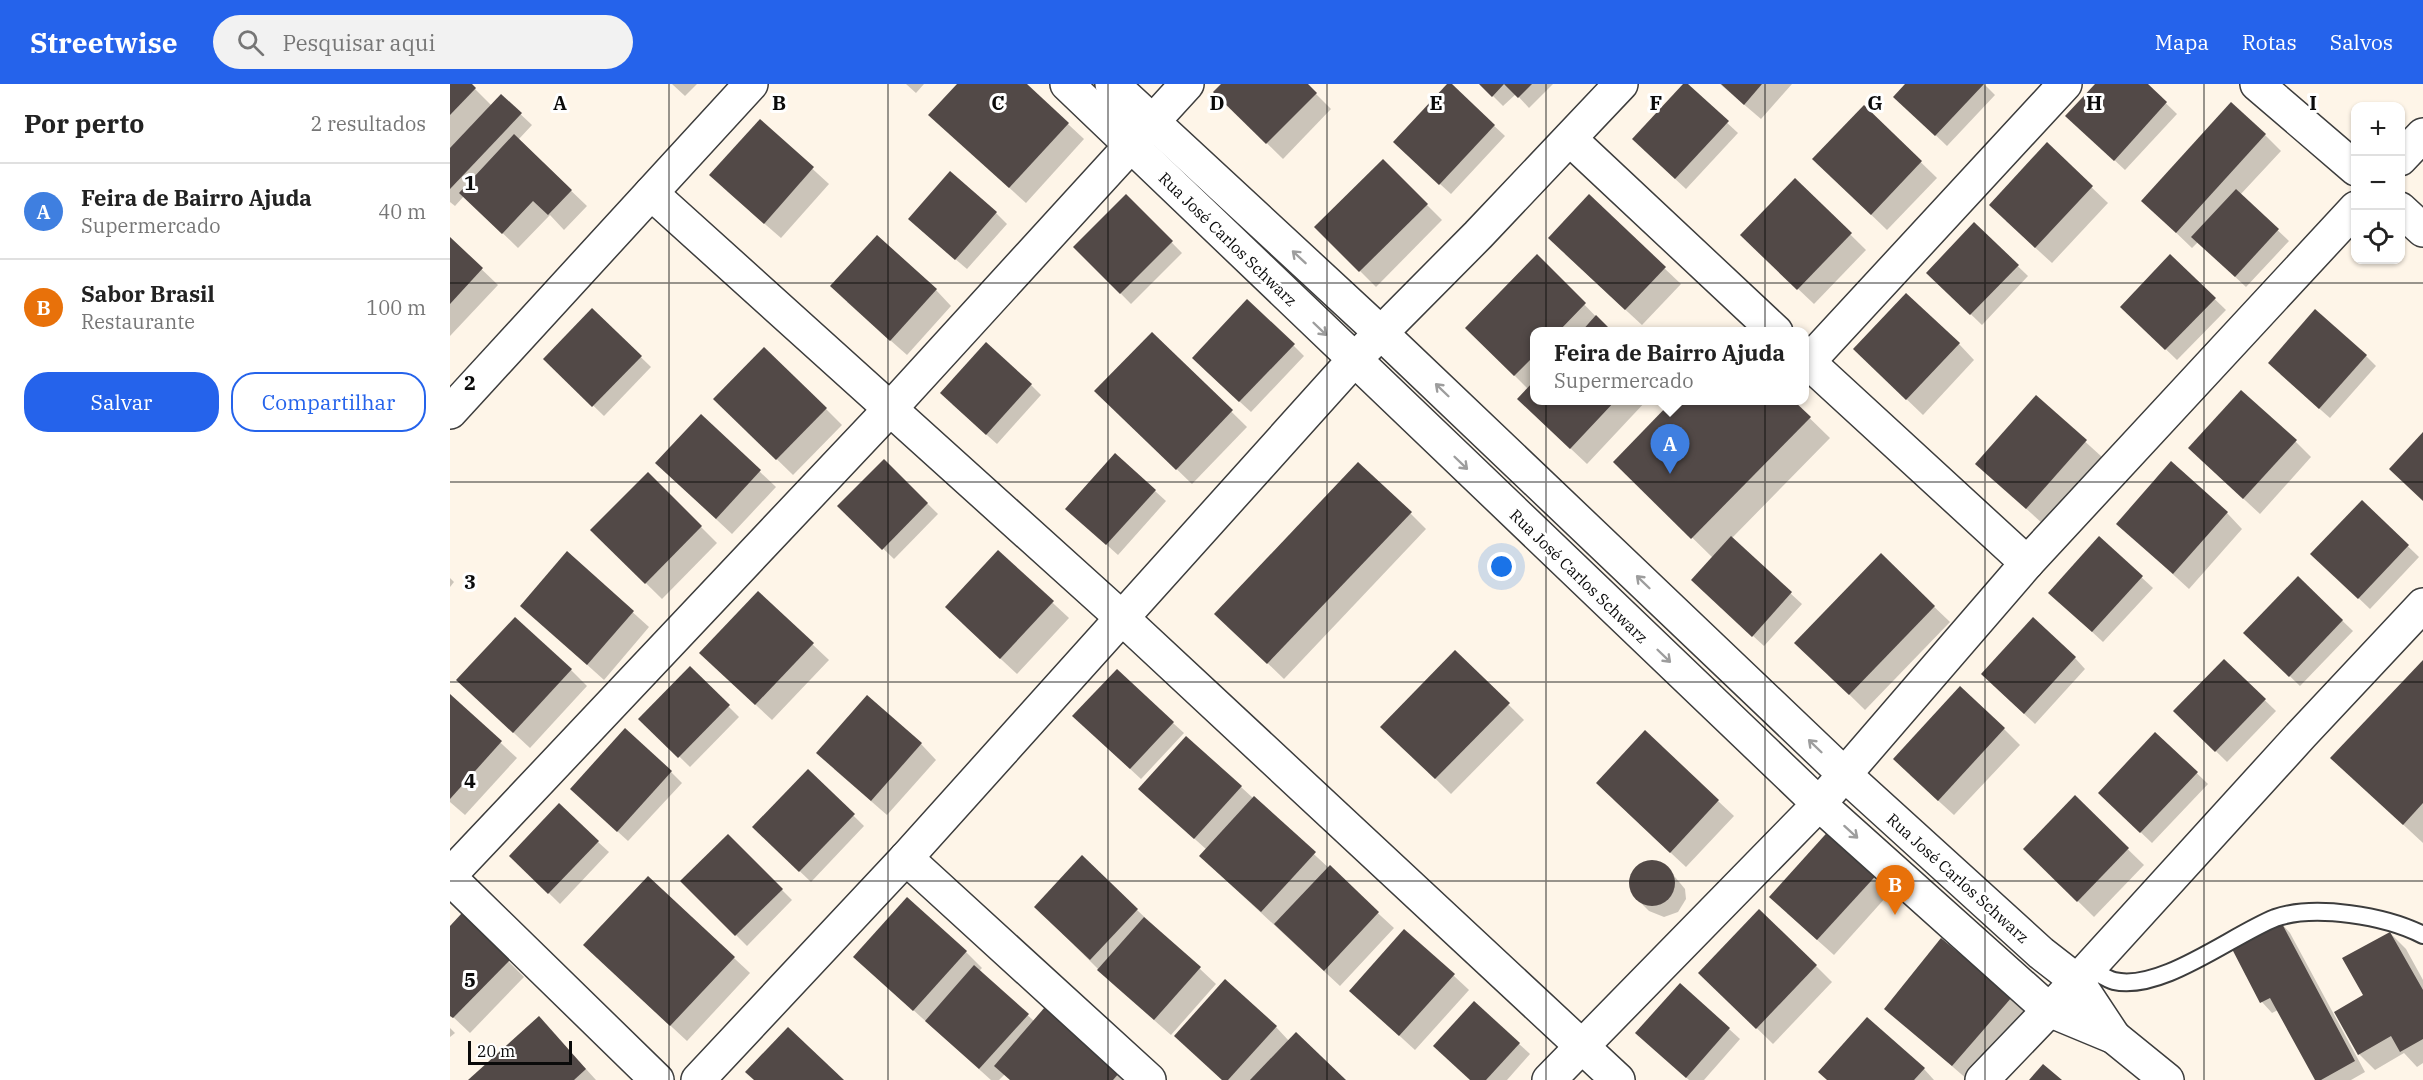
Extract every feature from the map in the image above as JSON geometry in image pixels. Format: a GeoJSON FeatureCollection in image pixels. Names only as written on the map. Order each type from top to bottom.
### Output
{"type":"FeatureCollection","features":[{"type":"Feature","properties":{"kind":"street"},"geometry":{"type":"LineString","coordinates":[[450,412],[752,84]]}},
{"type":"Feature","properties":{"kind":"street","name":"Rua José Carlos Schwarz"},"geometry":{"type":"LineString","coordinates":[[1067,84],[1142,134],[1381,333],[1844,774],[2041,953],[2083,975],[2114,1037]]}},
{"type":"Feature","properties":{"kind":"street","name":"Rua José Carlos Schwarz"},"geometry":{"type":"LineString","coordinates":[[1112,84],[1142,134],[1353,361],[1819,804],[2049,1010],[2114,1037],[2167,1080]]}},
{"type":"Feature","properties":{"kind":"street"},"geometry":{"type":"LineString","coordinates":[[657,1080],[450,877],[890,409],[1187,84]]}},
{"type":"Feature","properties":{"kind":"street"},"geometry":{"type":"LineString","coordinates":[[698,1080],[906,858],[1353,361],[1622,84]]}},
{"type":"Feature","properties":{"kind":"street"},"geometry":{"type":"LineString","coordinates":[[1809,358],[2065,84]]}},
{"type":"Feature","properties":{"kind":"street"},"geometry":{"type":"LineString","coordinates":[[2257,84],[2351,166]]}},
{"type":"Feature","properties":{"kind":"street"},"geometry":{"type":"LineString","coordinates":[[2403,156],[2423,135]]}},
{"type":"Feature","properties":{"kind":"street"},"geometry":{"type":"LineString","coordinates":[[1570,139],[1771,327]]}},
{"type":"Feature","properties":{"kind":"street"},"geometry":{"type":"LineString","coordinates":[[651,193],[1122,618],[1618,1080]]}},
{"type":"Feature","properties":{"kind":"street"},"geometry":{"type":"LineString","coordinates":[[1549,1080],[1819,804],[2027,563],[2353,210]]}},
{"type":"Feature","properties":{"kind":"street"},"geometry":{"type":"LineString","coordinates":[[2401,210],[2423,230]]}},
{"type":"Feature","properties":{"kind":"street"},"geometry":{"type":"LineString","coordinates":[[1809,362],[2027,563]]}},
{"type":"Feature","properties":{"kind":"street"},"geometry":{"type":"LineString","coordinates":[[1982,1080],[2083,975],[2301,734],[2423,605]]}},
{"type":"Feature","properties":{"kind":"street"},"geometry":{"type":"LineString","coordinates":[[906,858],[1149,1080]]}},
{"type":"Feature","properties":{"kind":"lane"},"geometry":{"type":"LineString","coordinates":[[2083,975],[2114,981],[2138,981],[2168,973],[2275,918],[2303,912],[2331,911],[2409,928],[2423,935]]}},
{"type":"Feature","properties":{"kind":"building"},"geometry":{"type":"Polygon","coordinates":[[[450,84],[472,84],[476,88],[450,115],[450,84]]]}},
{"type":"Feature","properties":{"kind":"building"},"geometry":{"type":"Polygon","coordinates":[[[957,84],[1027,84],[1069,123],[1009,188],[928,115],[957,84]]]}},
{"type":"Feature","properties":{"kind":"building"},"geometry":{"type":"Polygon","coordinates":[[[1221,84],[1308,84],[1317,93],[1266,144],[1213,92],[1221,84]]]}},
{"type":"Feature","properties":{"kind":"building"},"geometry":{"type":"Polygon","coordinates":[[[1447,84],[1452,84],[1495,125],[1439,185],[1393,142],[1447,84]]]}},
{"type":"Feature","properties":{"kind":"building"},"geometry":{"type":"Polygon","coordinates":[[[1479,84],[1504,84],[1492,97],[1479,84]]]}},
{"type":"Feature","properties":{"kind":"building"},"geometry":{"type":"Polygon","coordinates":[[[1504,84],[1532,84],[1518,98],[1504,84]]]}},
{"type":"Feature","properties":{"kind":"building"},"geometry":{"type":"Polygon","coordinates":[[[1683,84],[1688,84],[1729,121],[1675,179],[1632,139],[1683,84]]]}},
{"type":"Feature","properties":{"kind":"building"},"geometry":{"type":"Polygon","coordinates":[[[1721,84],[1762,84],[1744,105],[1721,84]]]}},
{"type":"Feature","properties":{"kind":"building"},"geometry":{"type":"Polygon","coordinates":[[[1905,84],[1984,84],[1935,136],[1893,97],[1905,84]]]}},
{"type":"Feature","properties":{"kind":"building"},"geometry":{"type":"Polygon","coordinates":[[[2095,84],[2148,84],[2167,102],[2114,161],[2065,116],[2095,84]]]}},
{"type":"Feature","properties":{"kind":"building"},"geometry":{"type":"Polygon","coordinates":[[[501,94],[522,113],[450,189],[450,148],[501,94]]]}},
{"type":"Feature","properties":{"kind":"building"},"geometry":{"type":"Polygon","coordinates":[[[2231,102],[2266,134],[2176,233],[2141,201],[2231,102]]]}},
{"type":"Feature","properties":{"kind":"building"},"geometry":{"type":"Polygon","coordinates":[[[1864,105],[1922,161],[1871,215],[1812,159],[1864,105]]]}},
{"type":"Feature","properties":{"kind":"building"},"geometry":{"type":"Polygon","coordinates":[[[760,119],[814,167],[764,224],[709,175],[760,119]]]}},
{"type":"Feature","properties":{"kind":"building"},"geometry":{"type":"Polygon","coordinates":[[[514,134],[572,190],[548,215],[533,201],[502,234],[459,193],[514,134]]]}},
{"type":"Feature","properties":{"kind":"building"},"geometry":{"type":"Polygon","coordinates":[[[2047,142],[2093,186],[2035,248],[1989,205],[2047,142]]]}},
{"type":"Feature","properties":{"kind":"building"},"geometry":{"type":"Polygon","coordinates":[[[1383,159],[1428,204],[1359,272],[1314,227],[1383,159]]]}},
{"type":"Feature","properties":{"kind":"building"},"geometry":{"type":"Polygon","coordinates":[[[950,171],[997,212],[955,260],[908,219],[950,171]]]}},
{"type":"Feature","properties":{"kind":"building"},"geometry":{"type":"Polygon","coordinates":[[[1795,178],[1852,233],[1797,290],[1740,235],[1795,178]]]}},
{"type":"Feature","properties":{"kind":"building"},"geometry":{"type":"Polygon","coordinates":[[[2236,189],[2279,229],[2235,277],[2191,237],[2236,189]]]}},
{"type":"Feature","properties":{"kind":"building"},"geometry":{"type":"Polygon","coordinates":[[[1126,194],[1173,241],[1120,294],[1073,247],[1126,194]]]}},
{"type":"Feature","properties":{"kind":"building"},"geometry":{"type":"Polygon","coordinates":[[[1589,194],[1666,267],[1625,310],[1548,238],[1589,194]]]}},
{"type":"Feature","properties":{"kind":"building"},"geometry":{"type":"Polygon","coordinates":[[[1974,222],[2019,265],[1970,315],[1926,273],[1974,222]]]}},
{"type":"Feature","properties":{"kind":"building"},"geometry":{"type":"Polygon","coordinates":[[[877,235],[937,289],[890,341],[830,286],[877,235]]]}},
{"type":"Feature","properties":{"kind":"building"},"geometry":{"type":"Polygon","coordinates":[[[450,237],[483,268],[450,304],[450,237]]]}},
{"type":"Feature","properties":{"kind":"building"},"geometry":{"type":"Polygon","coordinates":[[[1537,254],[1586,303],[1563,327],[1530,327],[1530,360],[1514,376],[1465,328],[1537,254]]]}},
{"type":"Feature","properties":{"kind":"building"},"geometry":{"type":"Polygon","coordinates":[[[2170,254],[2216,298],[2165,350],[2120,307],[2170,254]]]}},
{"type":"Feature","properties":{"kind":"building"},"geometry":{"type":"Polygon","coordinates":[[[1906,293],[1960,343],[1906,400],[1853,349],[1906,293]]]}},
{"type":"Feature","properties":{"kind":"building"},"geometry":{"type":"Polygon","coordinates":[[[1247,299],[1295,344],[1239,402],[1192,358],[1247,299]]]}},
{"type":"Feature","properties":{"kind":"building"},"geometry":{"type":"Polygon","coordinates":[[[592,308],[642,356],[592,407],[543,359],[592,308]]]}},
{"type":"Feature","properties":{"kind":"building"},"geometry":{"type":"Polygon","coordinates":[[[2315,309],[2367,355],[2319,409],[2268,363],[2315,309]]]}},
{"type":"Feature","properties":{"kind":"building"},"geometry":{"type":"Polygon","coordinates":[[[1596,315],[1608,327],[1585,327],[1596,315]]]}},
{"type":"Feature","properties":{"kind":"building"},"geometry":{"type":"Polygon","coordinates":[[[1152,332],[1233,410],[1176,470],[1094,391],[1152,332]]]}},
{"type":"Feature","properties":{"kind":"building"},"geometry":{"type":"Polygon","coordinates":[[[986,342],[1032,384],[986,435],[940,393],[986,342]]]}},
{"type":"Feature","properties":{"kind":"building"},"geometry":{"type":"Polygon","coordinates":[[[764,347],[827,408],[776,460],[713,399],[764,347]]]}},
{"type":"Feature","properties":{"kind":"building"},"geometry":{"type":"Polygon","coordinates":[[[1530,385],[1530,405],[1611,405],[1570,449],[1517,399],[1530,385]]]}},
{"type":"Feature","properties":{"kind":"building"},"geometry":{"type":"Polygon","coordinates":[[[2241,390],[2297,440],[2243,499],[2188,448],[2241,390]]]}},
{"type":"Feature","properties":{"kind":"building"},"geometry":{"type":"Polygon","coordinates":[[[2036,395],[2087,440],[2026,509],[1975,464],[2036,395]]]}},
{"type":"Feature","properties":{"kind":"building"},"geometry":{"type":"Polygon","coordinates":[[[1668,405],[1798,405],[1811,417],[1691,539],[1613,462],[1668,405]]]}},
{"type":"Feature","properties":{"kind":"building"},"geometry":{"type":"Polygon","coordinates":[[[701,414],[761,470],[716,519],[655,463],[701,414]]]}},
{"type":"Feature","properties":{"kind":"building"},"geometry":{"type":"Polygon","coordinates":[[[2423,432],[2423,501],[2389,469],[2423,432]]]}},
{"type":"Feature","properties":{"kind":"building"},"geometry":{"type":"Polygon","coordinates":[[[1115,453],[1156,490],[1106,545],[1065,509],[1115,453]]]}},
{"type":"Feature","properties":{"kind":"building"},"geometry":{"type":"Polygon","coordinates":[[[884,459],[928,503],[882,550],[837,506],[884,459]]]}},
{"type":"Feature","properties":{"kind":"building"},"geometry":{"type":"Polygon","coordinates":[[[2171,461],[2228,512],[2173,574],[2116,524],[2171,461]]]}},
{"type":"Feature","properties":{"kind":"building"},"geometry":{"type":"Polygon","coordinates":[[[1358,462],[1412,512],[1267,664],[1214,614],[1358,462]]]}},
{"type":"Feature","properties":{"kind":"building"},"geometry":{"type":"Polygon","coordinates":[[[648,472],[702,526],[645,584],[590,530],[648,472]]]}},
{"type":"Feature","properties":{"kind":"building"},"geometry":{"type":"Polygon","coordinates":[[[2362,500],[2409,545],[2358,599],[2310,554],[2362,500]]]}},
{"type":"Feature","properties":{"kind":"building"},"geometry":{"type":"Polygon","coordinates":[[[1731,536],[1792,592],[1752,637],[1691,580],[1731,536]]]}},
{"type":"Feature","properties":{"kind":"building"},"geometry":{"type":"Polygon","coordinates":[[[2099,536],[2143,576],[2092,632],[2048,593],[2099,536]]]}},
{"type":"Feature","properties":{"kind":"building"},"geometry":{"type":"Polygon","coordinates":[[[998,550],[1054,601],[1000,659],[945,607],[998,550]]]}},
{"type":"Feature","properties":{"kind":"building"},"geometry":{"type":"Polygon","coordinates":[[[567,551],[634,611],[587,665],[520,606],[567,551]]]}},
{"type":"Feature","properties":{"kind":"building"},"geometry":{"type":"Polygon","coordinates":[[[1881,553],[1935,606],[1849,695],[1794,643],[1881,553]]]}},
{"type":"Feature","properties":{"kind":"building"},"geometry":{"type":"Polygon","coordinates":[[[2298,576],[2343,620],[2289,677],[2243,633],[2298,576]]]}},
{"type":"Feature","properties":{"kind":"building"},"geometry":{"type":"Polygon","coordinates":[[[758,591],[814,643],[755,705],[699,653],[758,591]]]}},
{"type":"Feature","properties":{"kind":"building"},"geometry":{"type":"Polygon","coordinates":[[[515,617],[572,669],[513,733],[456,680],[515,617]]]}},
{"type":"Feature","properties":{"kind":"building"},"geometry":{"type":"Polygon","coordinates":[[[2033,617],[2076,657],[2024,714],[1981,674],[2033,617]]]}},
{"type":"Feature","properties":{"kind":"building"},"geometry":{"type":"Polygon","coordinates":[[[1455,650],[1510,703],[1435,779],[1380,727],[1455,650]]]}},
{"type":"Feature","properties":{"kind":"building"},"geometry":{"type":"Polygon","coordinates":[[[2224,659],[2266,699],[2215,752],[2173,711],[2224,659]]]}},
{"type":"Feature","properties":{"kind":"building"},"geometry":{"type":"Polygon","coordinates":[[[2423,660],[2423,803],[2403,825],[2330,758],[2423,660]]]}},
{"type":"Feature","properties":{"kind":"building"},"geometry":{"type":"Polygon","coordinates":[[[690,666],[730,705],[678,758],[638,719],[690,666]]]}},
{"type":"Feature","properties":{"kind":"building"},"geometry":{"type":"Polygon","coordinates":[[[1117,669],[1174,722],[1130,769],[1072,716],[1117,669]]]}},
{"type":"Feature","properties":{"kind":"building"},"geometry":{"type":"Polygon","coordinates":[[[1960,686],[2005,728],[1938,801],[1893,759],[1960,686]]]}},
{"type":"Feature","properties":{"kind":"building"},"geometry":{"type":"Polygon","coordinates":[[[450,694],[502,741],[450,799],[450,694]]]}},
{"type":"Feature","properties":{"kind":"building"},"geometry":{"type":"Polygon","coordinates":[[[867,695],[922,743],[871,801],[816,753],[867,695]]]}},
{"type":"Feature","properties":{"kind":"building"},"geometry":{"type":"Polygon","coordinates":[[[625,728],[672,771],[617,832],[570,789],[625,728]]]}},
{"type":"Feature","properties":{"kind":"building"},"geometry":{"type":"Polygon","coordinates":[[[1645,730],[1719,800],[1670,853],[1596,783],[1645,730]]]}},
{"type":"Feature","properties":{"kind":"building"},"geometry":{"type":"Polygon","coordinates":[[[2155,732],[2198,772],[2140,833],[2098,793],[2155,732]]]}},
{"type":"Feature","properties":{"kind":"building"},"geometry":{"type":"Polygon","coordinates":[[[1186,736],[1242,786],[1194,839],[1138,789],[1186,736]]]}},
{"type":"Feature","properties":{"kind":"building"},"geometry":{"type":"Polygon","coordinates":[[[808,769],[855,814],[799,872],[752,827],[808,769]]]}},
{"type":"Feature","properties":{"kind":"building"},"geometry":{"type":"Polygon","coordinates":[[[2075,795],[2129,848],[2077,902],[2023,849],[2075,795]]]}},
{"type":"Feature","properties":{"kind":"building"},"geometry":{"type":"Polygon","coordinates":[[[1254,796],[1316,852],[1261,912],[1199,856],[1254,796]]]}},
{"type":"Feature","properties":{"kind":"building"},"geometry":{"type":"Polygon","coordinates":[[[559,803],[599,841],[548,894],[509,856],[559,803]]]}},
{"type":"Feature","properties":{"kind":"building"},"geometry":{"type":"Polygon","coordinates":[[[1833,826],[1882,869],[1817,940],[1769,897],[1833,826]]]}},
{"type":"Feature","properties":{"kind":"building"},"geometry":{"type":"Polygon","coordinates":[[[728,834],[783,889],[735,936],[680,881],[728,834]]]}},
{"type":"Feature","properties":{"kind":"building"},"geometry":{"type":"Polygon","coordinates":[[[1082,855],[1138,909],[1090,960],[1034,907],[1082,855]]]}},
{"type":"Feature","properties":{"kind":"building"},"geometry":{"type":"Polygon","coordinates":[[[1652,860],[1668,867],[1675,883],[1668,899],[1652,906],[1636,899],[1629,883],[1636,867],[1652,860]]]}},
{"type":"Feature","properties":{"kind":"building"},"geometry":{"type":"Polygon","coordinates":[[[1330,865],[1379,912],[1324,971],[1274,924],[1330,865]]]}},
{"type":"Feature","properties":{"kind":"building"},"geometry":{"type":"Polygon","coordinates":[[[648,876],[735,957],[670,1026],[583,945],[648,876]]]}},
{"type":"Feature","properties":{"kind":"building"},"geometry":{"type":"Polygon","coordinates":[[[907,897],[967,951],[913,1011],[853,957],[907,897]]]}},
{"type":"Feature","properties":{"kind":"building"},"geometry":{"type":"Polygon","coordinates":[[[1759,909],[1817,965],[1756,1029],[1698,973],[1759,909]]]}},
{"type":"Feature","properties":{"kind":"building"},"geometry":{"type":"Polygon","coordinates":[[[462,913],[510,960],[453,1018],[450,1016],[450,926],[462,913]]]}},
{"type":"Feature","properties":{"kind":"building"},"geometry":{"type":"Polygon","coordinates":[[[1144,917],[1201,967],[1154,1020],[1097,970],[1144,917]]]}},
{"type":"Feature","properties":{"kind":"building"},"geometry":{"type":"Polygon","coordinates":[[[2280,920],[2355,1061],[2321,1080],[2315,1080],[2270,998],[2260,1003],[2231,947],[2280,920]]]}},
{"type":"Feature","properties":{"kind":"building"},"geometry":{"type":"Polygon","coordinates":[[[1404,929],[1455,974],[1399,1036],[1349,991],[1404,929]]]}},
{"type":"Feature","properties":{"kind":"building"},"geometry":{"type":"Polygon","coordinates":[[[2390,932],[2423,990],[2423,1039],[2400,1052],[2391,1036],[2358,1055],[2334,1012],[2363,995],[2342,958],[2390,932]]]}},
{"type":"Feature","properties":{"kind":"building"},"geometry":{"type":"Polygon","coordinates":[[[1941,938],[2012,997],[1952,1066],[1884,1009],[1941,938]]]}},
{"type":"Feature","properties":{"kind":"building"},"geometry":{"type":"Polygon","coordinates":[[[974,965],[1029,1014],[979,1069],[925,1021],[974,965]]]}},
{"type":"Feature","properties":{"kind":"building"},"geometry":{"type":"Polygon","coordinates":[[[1225,979],[1277,1026],[1228,1080],[1222,1080],[1174,1036],[1225,979]]]}},
{"type":"Feature","properties":{"kind":"building"},"geometry":{"type":"Polygon","coordinates":[[[1680,983],[1730,1028],[1686,1078],[1635,1033],[1680,983]]]}},
{"type":"Feature","properties":{"kind":"building"},"geometry":{"type":"Polygon","coordinates":[[[1474,1001],[1520,1043],[1486,1080],[1470,1080],[1433,1046],[1474,1001]]]}},
{"type":"Feature","properties":{"kind":"building"},"geometry":{"type":"Polygon","coordinates":[[[1045,1007],[1120,1072],[1113,1080],[1010,1080],[994,1066],[1045,1007]]]}},
{"type":"Feature","properties":{"kind":"building"},"geometry":{"type":"Polygon","coordinates":[[[539,1016],[586,1069],[574,1080],[468,1080],[539,1016]]]}},
{"type":"Feature","properties":{"kind":"building"},"geometry":{"type":"Polygon","coordinates":[[[1867,1017],[1925,1068],[1914,1080],[1827,1080],[1818,1072],[1867,1017]]]}},
{"type":"Feature","properties":{"kind":"building"},"geometry":{"type":"Polygon","coordinates":[[[788,1027],[844,1080],[754,1080],[745,1072],[788,1027]]]}},
{"type":"Feature","properties":{"kind":"building"},"geometry":{"type":"Polygon","coordinates":[[[1296,1032],[1346,1080],[1250,1080],[1296,1032]]]}},
{"type":"Feature","properties":{"kind":"building"},"geometry":{"type":"Polygon","coordinates":[[[2043,1064],[2062,1080],[2029,1080],[2043,1064]]]}},
{"type":"Feature","properties":{"kind":"place","name":"Feira de Bairro Ajuda"},"geometry":{"type":"Point","coordinates":[1670,474]}},
{"type":"Feature","properties":{"kind":"place","name":"Sabor Brasil"},"geometry":{"type":"Point","coordinates":[1895,915]}}]}
